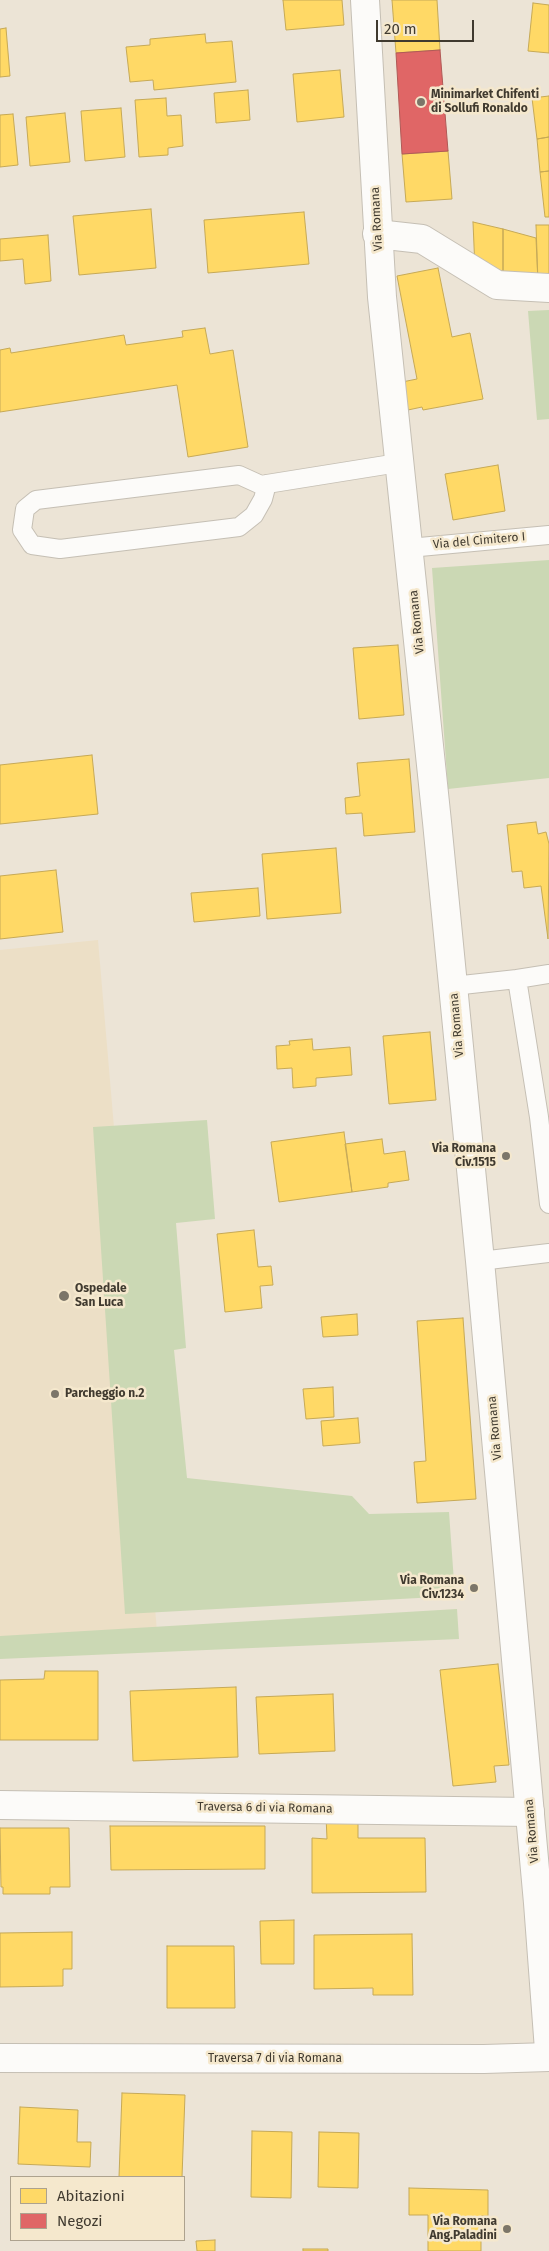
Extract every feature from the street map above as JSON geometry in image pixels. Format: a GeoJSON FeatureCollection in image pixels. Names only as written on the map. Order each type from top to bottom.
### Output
{"type":"FeatureCollection","features":[{"type":"Feature","properties":{"kind":"main road","name":"Via Romana"},"geometry":{"type":"LineString","coordinates":[[365,0],[377,234],[398,463],[409,548],[480,1261],[530,1812],[549,2050]]}},
{"type":"Feature","properties":{"kind":"main road"},"geometry":{"type":"LineString","coordinates":[[377,234],[422,240],[497,285],[549,288]]}},
{"type":"Feature","properties":{"kind":"main road","name":"Traversa 6 di via Romana"},"geometry":{"type":"LineString","coordinates":[[0,1805],[530,1812]]}},
{"type":"Feature","properties":{"kind":"main road","name":"Traversa 7 di via Romana"},"geometry":{"type":"LineString","coordinates":[[0,2058],[484,2059],[549,2057]]}},
{"type":"Feature","properties":{"kind":"lane"},"geometry":{"type":"LineString","coordinates":[[267,484],[263,499],[254,515],[240,527],[60,549],[32,544],[22,530],[25,509],[36,500],[239,475],[261,485],[267,484],[398,463]]}},
{"type":"Feature","properties":{"kind":"lane","name":"Via del Cimitero I"},"geometry":{"type":"LineString","coordinates":[[409,548],[549,535]]}},
{"type":"Feature","properties":{"kind":"lane"},"geometry":{"type":"LineString","coordinates":[[453,986],[549,974]]}},
{"type":"Feature","properties":{"kind":"lane"},"geometry":{"type":"LineString","coordinates":[[517,979],[539,1117],[549,1204]]}},
{"type":"Feature","properties":{"kind":"lane"},"geometry":{"type":"LineString","coordinates":[[480,1261],[549,1253]]}},
{"type":"Feature","properties":{"kind":"shaded area","name":"Ospedale San Luca"},"geometry":{"type":"Polygon","coordinates":[[[98,940],[158,1643],[0,1649],[0,950],[98,940]]]}},
{"type":"Feature","properties":{"kind":"green space"},"geometry":{"type":"Polygon","coordinates":[[[549,310],[549,419],[537,420],[528,311],[549,310]]]}},
{"type":"Feature","properties":{"kind":"green space"},"geometry":{"type":"Polygon","coordinates":[[[549,560],[549,778],[448,789],[432,568],[549,560]]]}},
{"type":"Feature","properties":{"kind":"green space"},"geometry":{"type":"Polygon","coordinates":[[[207,1120],[215,1219],[176,1223],[186,1348],[174,1350],[187,1478],[352,1496],[369,1514],[449,1512],[455,1596],[125,1614],[93,1127],[207,1120]]]}},
{"type":"Feature","properties":{"kind":"green space"},"geometry":{"type":"Polygon","coordinates":[[[457,1609],[459,1639],[0,1659],[0,1636],[457,1609]]]}},
{"type":"Feature","properties":{"kind":"building: Abitazioni"},"geometry":{"type":"Polygon","coordinates":[[[283,0],[342,0],[344,25],[286,30],[283,0]]]}},
{"type":"Feature","properties":{"kind":"building: Abitazioni"},"geometry":{"type":"Polygon","coordinates":[[[392,0],[437,0],[440,50],[396,53],[392,0]]]}},
{"type":"Feature","properties":{"kind":"building: Abitazioni"},"geometry":{"type":"Polygon","coordinates":[[[533,3],[549,5],[549,53],[528,51],[533,3]]]}},
{"type":"Feature","properties":{"kind":"building: Abitazioni"},"geometry":{"type":"Polygon","coordinates":[[[6,28],[10,76],[0,77],[0,29],[6,28]]]}},
{"type":"Feature","properties":{"kind":"building: Abitazioni"},"geometry":{"type":"Polygon","coordinates":[[[205,34],[206,43],[232,41],[236,82],[154,90],[153,80],[130,82],[126,47],[150,45],[150,39],[205,34]]]}},
{"type":"Feature","properties":{"kind":"building: Abitazioni"},"geometry":{"type":"Polygon","coordinates":[[[340,70],[344,117],[297,122],[293,74],[340,70]]]}},
{"type":"Feature","properties":{"kind":"building: Abitazioni"},"geometry":{"type":"Polygon","coordinates":[[[248,90],[250,120],[216,123],[214,93],[248,90]]]}},
{"type":"Feature","properties":{"kind":"building: Abitazioni"},"geometry":{"type":"Polygon","coordinates":[[[549,96],[549,137],[537,139],[532,98],[549,96]]]}},
{"type":"Feature","properties":{"kind":"building: Abitazioni"},"geometry":{"type":"Polygon","coordinates":[[[166,98],[167,116],[181,115],[183,146],[168,148],[168,155],[139,157],[135,100],[166,98]]]}},
{"type":"Feature","properties":{"kind":"building: Abitazioni"},"geometry":{"type":"Polygon","coordinates":[[[121,108],[125,157],[85,161],[81,111],[121,108]]]}},
{"type":"Feature","properties":{"kind":"building: Abitazioni"},"geometry":{"type":"Polygon","coordinates":[[[65,113],[70,162],[30,166],[26,117],[65,113]]]}},
{"type":"Feature","properties":{"kind":"building: Abitazioni"},"geometry":{"type":"Polygon","coordinates":[[[13,114],[18,165],[0,167],[0,115],[13,114]]]}},
{"type":"Feature","properties":{"kind":"building: Abitazioni"},"geometry":{"type":"Polygon","coordinates":[[[549,137],[549,171],[540,172],[537,139],[549,137]]]}},
{"type":"Feature","properties":{"kind":"building: Abitazioni"},"geometry":{"type":"Polygon","coordinates":[[[448,151],[452,199],[406,202],[402,154],[448,151]]]}},
{"type":"Feature","properties":{"kind":"building: Abitazioni"},"geometry":{"type":"Polygon","coordinates":[[[549,171],[549,217],[545,217],[540,172],[549,171]]]}},
{"type":"Feature","properties":{"kind":"building: Abitazioni"},"geometry":{"type":"Polygon","coordinates":[[[151,209],[156,268],[79,275],[73,216],[151,209]]]}},
{"type":"Feature","properties":{"kind":"building: Abitazioni"},"geometry":{"type":"Polygon","coordinates":[[[304,212],[309,264],[208,273],[204,220],[304,212]]]}},
{"type":"Feature","properties":{"kind":"building: Abitazioni"},"geometry":{"type":"Polygon","coordinates":[[[473,222],[503,229],[503,278],[475,269],[473,222]]]}},
{"type":"Feature","properties":{"kind":"building: Abitazioni"},"geometry":{"type":"Polygon","coordinates":[[[536,225],[549,225],[549,283],[538,283],[536,225]]]}},
{"type":"Feature","properties":{"kind":"building: Abitazioni"},"geometry":{"type":"Polygon","coordinates":[[[503,229],[536,238],[538,283],[503,278],[503,229]]]}},
{"type":"Feature","properties":{"kind":"building: Abitazioni"},"geometry":{"type":"Polygon","coordinates":[[[48,235],[51,281],[25,284],[23,259],[0,261],[0,239],[48,235]]]}},
{"type":"Feature","properties":{"kind":"building: Abitazioni"},"geometry":{"type":"Polygon","coordinates":[[[438,268],[452,337],[470,333],[483,399],[423,410],[422,407],[408,410],[402,382],[417,379],[397,276],[438,268]]]}},
{"type":"Feature","properties":{"kind":"building: Abitazioni"},"geometry":{"type":"Polygon","coordinates":[[[205,328],[210,354],[233,350],[248,447],[188,457],[177,385],[0,412],[0,350],[10,348],[11,353],[124,335],[126,345],[183,337],[182,331],[205,328]]]}},
{"type":"Feature","properties":{"kind":"building: Abitazioni"},"geometry":{"type":"Polygon","coordinates":[[[498,465],[505,511],[453,520],[445,474],[498,465]]]}},
{"type":"Feature","properties":{"kind":"building: Abitazioni"},"geometry":{"type":"Polygon","coordinates":[[[398,645],[404,715],[359,719],[353,648],[398,645]]]}},
{"type":"Feature","properties":{"kind":"building: Abitazioni"},"geometry":{"type":"Polygon","coordinates":[[[92,755],[98,814],[0,824],[0,765],[92,755]]]}},
{"type":"Feature","properties":{"kind":"building: Abitazioni"},"geometry":{"type":"Polygon","coordinates":[[[409,759],[415,832],[364,836],[362,813],[346,814],[345,798],[360,796],[357,763],[409,759]]]}},
{"type":"Feature","properties":{"kind":"building: Abitazioni"},"geometry":{"type":"Polygon","coordinates":[[[536,822],[538,834],[546,832],[549,844],[548,939],[541,886],[524,888],[522,871],[512,872],[507,825],[536,822]]]}},
{"type":"Feature","properties":{"kind":"building: Abitazioni"},"geometry":{"type":"Polygon","coordinates":[[[336,848],[341,913],[267,919],[262,854],[336,848]]]}},
{"type":"Feature","properties":{"kind":"building: Abitazioni"},"geometry":{"type":"Polygon","coordinates":[[[56,870],[63,932],[0,939],[0,876],[56,870]]]}},
{"type":"Feature","properties":{"kind":"building: Abitazioni"},"geometry":{"type":"Polygon","coordinates":[[[258,888],[260,916],[194,922],[191,893],[258,888]]]}},
{"type":"Feature","properties":{"kind":"building: Abitazioni"},"geometry":{"type":"Polygon","coordinates":[[[430,1032],[436,1100],[389,1104],[383,1036],[430,1032]]]}},
{"type":"Feature","properties":{"kind":"building: Abitazioni"},"geometry":{"type":"Polygon","coordinates":[[[312,1039],[313,1050],[350,1047],[352,1075],[316,1078],[316,1086],[293,1088],[292,1068],[277,1069],[276,1046],[290,1045],[289,1041],[312,1039]]]}},
{"type":"Feature","properties":{"kind":"building: Abitazioni"},"geometry":{"type":"Polygon","coordinates":[[[344,1132],[352,1192],[279,1202],[271,1142],[344,1132]]]}},
{"type":"Feature","properties":{"kind":"building: Abitazioni"},"geometry":{"type":"Polygon","coordinates":[[[382,1139],[384,1154],[405,1151],[409,1180],[388,1183],[388,1187],[352,1192],[345,1144],[382,1139]]]}},
{"type":"Feature","properties":{"kind":"building: Abitazioni"},"geometry":{"type":"Polygon","coordinates":[[[254,1230],[258,1267],[271,1266],[273,1285],[260,1286],[262,1308],[225,1312],[217,1234],[254,1230]]]}},
{"type":"Feature","properties":{"kind":"building: Abitazioni"},"geometry":{"type":"Polygon","coordinates":[[[357,1314],[358,1335],[323,1337],[321,1317],[357,1314]]]}},
{"type":"Feature","properties":{"kind":"building: Abitazioni"},"geometry":{"type":"Polygon","coordinates":[[[463,1318],[476,1499],[417,1503],[414,1462],[426,1461],[417,1321],[463,1318]]]}},
{"type":"Feature","properties":{"kind":"building: Abitazioni"},"geometry":{"type":"Polygon","coordinates":[[[333,1387],[334,1417],[306,1419],[303,1389],[333,1387]]]}},
{"type":"Feature","properties":{"kind":"building: Abitazioni"},"geometry":{"type":"Polygon","coordinates":[[[358,1418],[360,1443],[323,1446],[321,1421],[358,1418]]]}},
{"type":"Feature","properties":{"kind":"building: Abitazioni"},"geometry":{"type":"Polygon","coordinates":[[[498,1664],[509,1765],[494,1766],[496,1782],[453,1786],[440,1670],[498,1664]]]}},
{"type":"Feature","properties":{"kind":"building: Abitazioni"},"geometry":{"type":"Polygon","coordinates":[[[45,1671],[98,1671],[98,1740],[0,1740],[0,1680],[44,1679],[45,1671]]]}},
{"type":"Feature","properties":{"kind":"building: Abitazioni"},"geometry":{"type":"Polygon","coordinates":[[[236,1687],[238,1757],[133,1761],[130,1691],[236,1687]]]}},
{"type":"Feature","properties":{"kind":"building: Abitazioni"},"geometry":{"type":"Polygon","coordinates":[[[333,1694],[335,1751],[259,1754],[256,1697],[333,1694]]]}},
{"type":"Feature","properties":{"kind":"building: Abitazioni"},"geometry":{"type":"Polygon","coordinates":[[[326,1816],[358,1816],[358,1838],[425,1838],[426,1892],[312,1893],[312,1838],[327,1839],[326,1816]]]}},
{"type":"Feature","properties":{"kind":"building: Abitazioni"},"geometry":{"type":"Polygon","coordinates":[[[110,1826],[265,1826],[265,1869],[111,1870],[110,1826]]]}},
{"type":"Feature","properties":{"kind":"building: Abitazioni"},"geometry":{"type":"Polygon","coordinates":[[[0,1828],[69,1828],[70,1887],[50,1887],[50,1894],[3,1894],[3,1887],[1,1887],[0,1828]]]}},
{"type":"Feature","properties":{"kind":"building: Abitazioni"},"geometry":{"type":"Polygon","coordinates":[[[294,1920],[294,1964],[261,1964],[260,1921],[294,1920]]]}},
{"type":"Feature","properties":{"kind":"building: Abitazioni"},"geometry":{"type":"Polygon","coordinates":[[[72,1932],[72,1969],[63,1969],[63,1986],[0,1987],[0,1933],[72,1932]]]}},
{"type":"Feature","properties":{"kind":"building: Abitazioni"},"geometry":{"type":"Polygon","coordinates":[[[412,1934],[413,1995],[373,1995],[373,1988],[314,1989],[314,1935],[412,1934]]]}},
{"type":"Feature","properties":{"kind":"building: Abitazioni"},"geometry":{"type":"Polygon","coordinates":[[[167,1946],[234,1946],[235,2008],[167,2008],[167,1946]]]}},
{"type":"Feature","properties":{"kind":"building: Abitazioni"},"geometry":{"type":"Polygon","coordinates":[[[122,2093],[185,2095],[182,2176],[119,2176],[122,2093]]]}},
{"type":"Feature","properties":{"kind":"building: Abitazioni"},"geometry":{"type":"Polygon","coordinates":[[[20,2107],[78,2110],[77,2142],[91,2142],[90,2167],[18,2164],[20,2107]]]}},
{"type":"Feature","properties":{"kind":"building: Abitazioni"},"geometry":{"type":"Polygon","coordinates":[[[252,2131],[292,2132],[291,2198],[251,2197],[252,2131]]]}},
{"type":"Feature","properties":{"kind":"building: Abitazioni"},"geometry":{"type":"Polygon","coordinates":[[[319,2132],[359,2133],[358,2188],[318,2187],[319,2132]]]}},
{"type":"Feature","properties":{"kind":"building: Abitazioni"},"geometry":{"type":"Polygon","coordinates":[[[409,2188],[488,2190],[488,2216],[481,2216],[481,2251],[428,2251],[428,2215],[409,2215],[409,2188]]]}},
{"type":"Feature","properties":{"kind":"building: Abitazioni"},"geometry":{"type":"Polygon","coordinates":[[[215,2240],[215,2251],[197,2251],[196,2241],[215,2240]]]}},
{"type":"Feature","properties":{"kind":"building: Abitazioni"},"geometry":{"type":"Polygon","coordinates":[[[303,2249],[328,2249],[328,2251],[303,2251],[303,2249]]]}},
{"type":"Feature","properties":{"kind":"building: Negozi","name":"Minimarket Chifenti di Sollufi Ronaldo"},"geometry":{"type":"Polygon","coordinates":[[[440,50],[448,151],[402,154],[396,53],[440,50]]]}},
{"type":"Feature","properties":{"kind":"place","name":"Minimarket Chifenti di Sollufi Ronaldo"},"geometry":{"type":"Point","coordinates":[421,102]}},
{"type":"Feature","properties":{"kind":"place","name":"Via Romana Civ.1515"},"geometry":{"type":"Point","coordinates":[506,1156]}},
{"type":"Feature","properties":{"kind":"place","name":"Ospedale San Luca"},"geometry":{"type":"Point","coordinates":[64,1296]}},
{"type":"Feature","properties":{"kind":"place","name":"Parcheggio n.2"},"geometry":{"type":"Point","coordinates":[55,1394]}},
{"type":"Feature","properties":{"kind":"place","name":"Via Romana Civ.1234"},"geometry":{"type":"Point","coordinates":[474,1588]}},
{"type":"Feature","properties":{"kind":"place","name":"Via Romana Ang.Paladini"},"geometry":{"type":"Point","coordinates":[507,2229]}}]}
